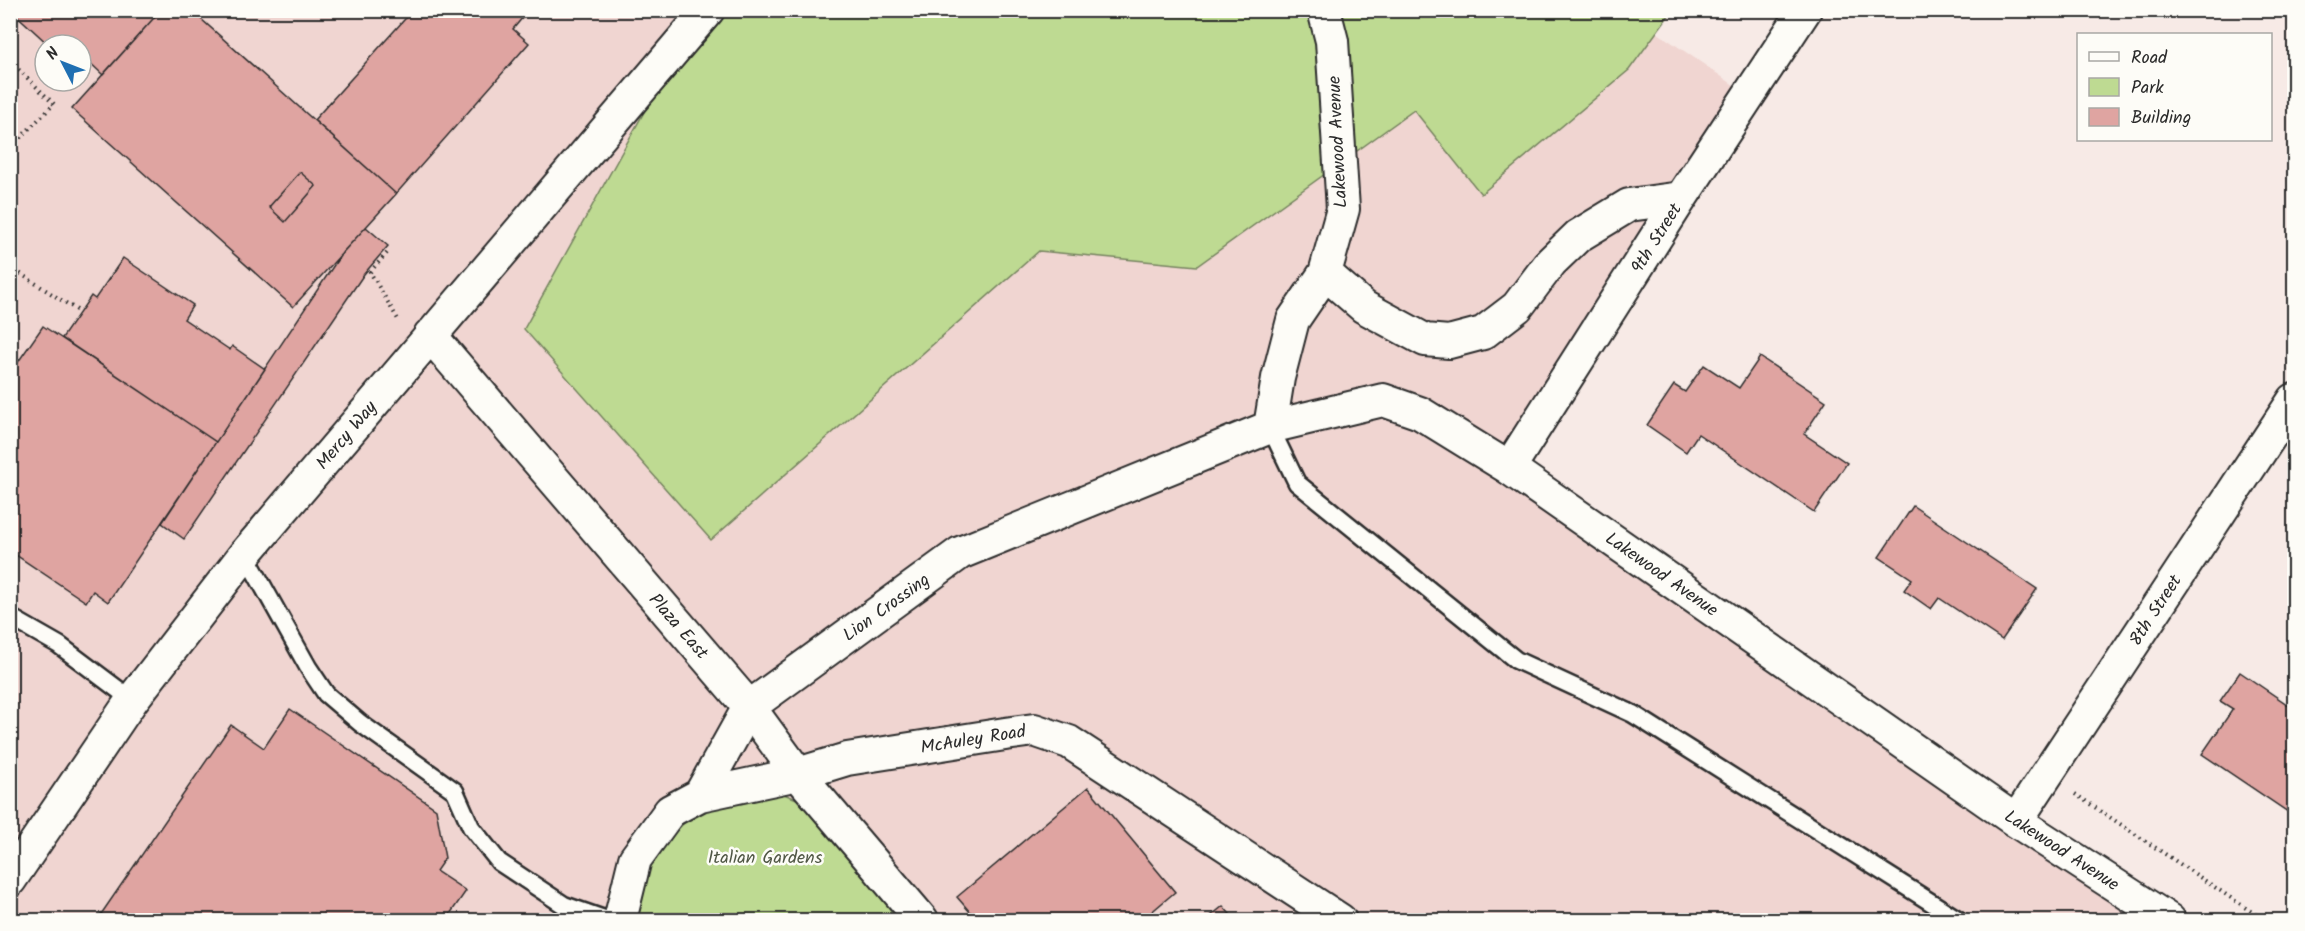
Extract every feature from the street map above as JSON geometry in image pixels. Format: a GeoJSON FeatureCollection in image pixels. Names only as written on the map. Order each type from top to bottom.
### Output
{"type":"FeatureCollection","features":[{"type":"Feature","properties":{"kind":"street","name":"Mercy Way"},"geometry":{"type":"LineString","coordinates":[[10,880],[132,700],[245,554],[708,10]]}},
{"type":"Feature","properties":{"kind":"street","name":"Lakewood Avenue"},"geometry":{"type":"LineString","coordinates":[[1324,10],[1332,41],[1342,210],[1325,273],[1293,320],[1278,378],[1270,427],[1383,400],[1420,412],[1509,468],[2016,821],[2169,921]]}},
{"type":"Feature","properties":{"kind":"street","name":"9th Street"},"geometry":{"type":"LineString","coordinates":[[1509,468],[1681,198],[1805,10]]}},
{"type":"Feature","properties":{"kind":"street"},"geometry":{"type":"LineString","coordinates":[[1325,273],[1364,307],[1425,340],[1449,342],[1483,333],[1517,307],[1551,262],[1578,236],[1629,205],[1681,198]]}},
{"type":"Feature","properties":{"kind":"street","name":"Plaza East"},"geometry":{"type":"LineString","coordinates":[[430,335],[749,707],[798,774],[922,921]]}},
{"type":"Feature","properties":{"kind":"street","name":"8th Street"},"geometry":{"type":"LineString","coordinates":[[2016,821],[2295,400]]}},
{"type":"Feature","properties":{"kind":"street","name":"Lion Crossing"},"geometry":{"type":"LineString","coordinates":[[700,795],[749,707],[960,553],[1270,427]]}},
{"type":"Feature","properties":{"kind":"street","name":"McAuley Road"},"geometry":{"type":"LineString","coordinates":[[700,795],[798,774],[847,759],[1034,730],[1069,742],[1340,921]]}},
{"type":"Feature","properties":{"kind":"street"},"geometry":{"type":"LineString","coordinates":[[620,921],[635,859],[670,811],[700,795]]}},
{"type":"Feature","properties":{"kind":"lane"},"geometry":{"type":"LineString","coordinates":[[1270,427],[1297,483],[1516,660],[1633,714],[1959,921]]}},
{"type":"Feature","properties":{"kind":"lane"},"geometry":{"type":"LineString","coordinates":[[245,554],[308,667],[326,694],[360,723],[455,791],[471,827],[499,862],[564,905],[607,921]]}},
{"type":"Feature","properties":{"kind":"lane"},"geometry":{"type":"LineString","coordinates":[[10,617],[59,645],[132,700]]}},
{"type":"Feature","properties":{"kind":"path"},"geometry":{"type":"LineString","coordinates":[[10,61],[54,104],[10,148]]}},
{"type":"Feature","properties":{"kind":"path"},"geometry":{"type":"LineString","coordinates":[[10,267],[80,312]]}},
{"type":"Feature","properties":{"kind":"path"},"geometry":{"type":"LineString","coordinates":[[2047,775],[2264,921]]}},
{"type":"Feature","properties":{"kind":"shaded area"},"geometry":{"type":"Polygon","coordinates":[[[10,11],[1626,11],[1760,103],[1510,468],[2180,920],[11,920],[10,11]]]}},
{"type":"Feature","properties":{"kind":"green space"},"geometry":{"type":"Polygon","coordinates":[[[700,11],[1672,11],[1629,70],[1481,194],[1414,110],[1197,266],[1039,251],[711,540],[524,329],[700,11]]]}},
{"type":"Feature","properties":{"kind":"green space","name":"Italian Gardens"},"geometry":{"type":"Polygon","coordinates":[[[776,791],[802,801],[902,920],[635,920],[648,868],[656,851],[688,819],[720,801],[776,791]]]}},
{"type":"Feature","properties":{"kind":"building"},"geometry":{"type":"Polygon","coordinates":[[[11,10],[161,10],[103,75],[93,66],[93,33],[36,33],[11,10]]]}},
{"type":"Feature","properties":{"kind":"building"},"geometry":{"type":"Polygon","coordinates":[[[161,10],[191,10],[396,194],[293,307],[72,109],[86,93],[93,93],[93,86],[161,10]]]}},
{"type":"Feature","properties":{"kind":"building"},"geometry":{"type":"Polygon","coordinates":[[[413,10],[529,10],[513,29],[529,43],[396,194],[314,120],[413,10]]]}},
{"type":"Feature","properties":{"kind":"building"},"geometry":{"type":"Polygon","coordinates":[[[300,172],[316,186],[285,222],[269,207],[300,172]]]}},
{"type":"Feature","properties":{"kind":"building"},"geometry":{"type":"Polygon","coordinates":[[[366,227],[388,246],[364,274],[184,539],[162,523],[342,253],[366,227]]]}},
{"type":"Feature","properties":{"kind":"building"},"geometry":{"type":"Polygon","coordinates":[[[123,258],[193,305],[184,319],[230,350],[232,346],[265,369],[216,442],[62,338],[91,296],[95,299],[123,258]]]}},
{"type":"Feature","properties":{"kind":"building"},"geometry":{"type":"Polygon","coordinates":[[[43,326],[216,442],[108,602],[93,591],[86,602],[10,551],[10,361],[16,365],[43,326]]]}},
{"type":"Feature","properties":{"kind":"building"},"geometry":{"type":"Polygon","coordinates":[[[1760,357],[1826,401],[1804,434],[1847,463],[1814,512],[1698,434],[1686,452],[1647,425],[1674,385],[1685,392],[1704,365],[1739,388],[1760,357]]]}},
{"type":"Feature","properties":{"kind":"building"},"geometry":{"type":"Polygon","coordinates":[[[1913,506],[2037,589],[2002,640],[1939,598],[1931,609],[1904,590],[1912,579],[1879,557],[1913,506]]]}},
{"type":"Feature","properties":{"kind":"building"},"geometry":{"type":"Polygon","coordinates":[[[2240,672],[2294,709],[2294,816],[2202,754],[2233,709],[2220,701],[2240,672]]]}},
{"type":"Feature","properties":{"kind":"building"},"geometry":{"type":"Polygon","coordinates":[[[290,709],[436,809],[445,858],[436,871],[466,891],[446,920],[97,920],[231,725],[264,748],[290,709]]]}},
{"type":"Feature","properties":{"kind":"building"},"geometry":{"type":"Polygon","coordinates":[[[1088,787],[1175,892],[1142,920],[977,920],[957,897],[1088,787]]]}},
{"type":"Feature","properties":{"kind":"building"},"geometry":{"type":"Polygon","coordinates":[[[1223,906],[1235,920],[1206,920],[1223,906]]]}}]}
